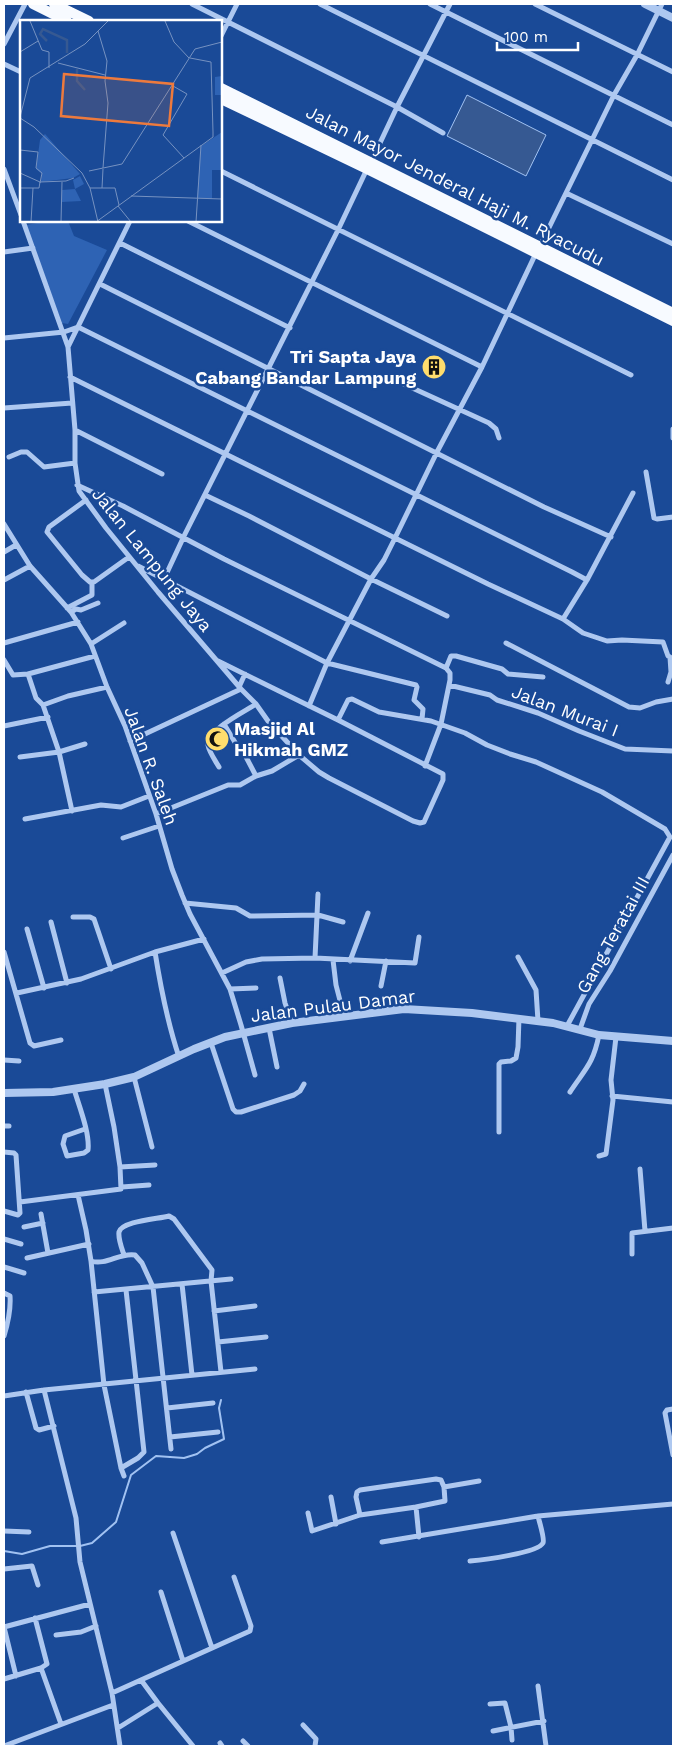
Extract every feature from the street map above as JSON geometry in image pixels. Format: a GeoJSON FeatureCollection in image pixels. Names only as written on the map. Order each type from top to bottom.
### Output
{"type":"FeatureCollection","features":[{"type":"Feature","properties":{"kind":"main road"},"geometry":{"type":"LineString","coordinates":[[33,4],[65,20]]}},
{"type":"Feature","properties":{"kind":"main road"},"geometry":{"type":"LineString","coordinates":[[54,4],[87,20]]}},
{"type":"Feature","properties":{"kind":"main road","name":"Jalan Mayor Jenderal Haji M. Ryacudu"},"geometry":{"type":"LineString","coordinates":[[222,89],[439,200],[671,313]]}},
{"type":"Feature","properties":{"kind":"main road","name":"Jalan Mayor Jenderal Haji M. Ryacudu"},"geometry":{"type":"LineString","coordinates":[[222,99],[369,165]]}},
{"type":"Feature","properties":{"kind":"main road","name":"Jalan Mayor Jenderal Haji M. Ryacudu"},"geometry":{"type":"LineString","coordinates":[[538,249],[673,322]]}},
{"type":"Feature","properties":{"kind":"street"},"geometry":{"type":"LineString","coordinates":[[4,44],[25,4]]}},
{"type":"Feature","properties":{"kind":"street"},"geometry":{"type":"LineString","coordinates":[[192,4],[397,107],[443,133]]}},
{"type":"Feature","properties":{"kind":"street"},"geometry":{"type":"LineString","coordinates":[[222,34],[237,4]]}},
{"type":"Feature","properties":{"kind":"street"},"geometry":{"type":"LineString","coordinates":[[320,4],[673,180]]}},
{"type":"Feature","properties":{"kind":"street"},"geometry":{"type":"LineString","coordinates":[[430,4],[673,125]]}},
{"type":"Feature","properties":{"kind":"street"},"geometry":{"type":"LineString","coordinates":[[164,579],[183,537],[290,328],[397,107],[450,4]]}},
{"type":"Feature","properties":{"kind":"street"},"geometry":{"type":"LineString","coordinates":[[535,4],[673,72]]}},
{"type":"Feature","properties":{"kind":"street"},"geometry":{"type":"LineString","coordinates":[[645,4],[660,7],[673,18]]}},
{"type":"Feature","properties":{"kind":"street"},"geometry":{"type":"LineString","coordinates":[[309,706],[327,663],[371,579],[396,538],[437,452],[482,367],[592,140],[660,7]]}},
{"type":"Feature","properties":{"kind":"street"},"geometry":{"type":"LineString","coordinates":[[4,64],[20,72]]}},
{"type":"Feature","properties":{"kind":"street"},"geometry":{"type":"LineString","coordinates":[[4,169],[20,212]]}},
{"type":"Feature","properties":{"kind":"street"},"geometry":{"type":"LineString","coordinates":[[222,172],[631,375]]}},
{"type":"Feature","properties":{"kind":"street"},"geometry":{"type":"LineString","coordinates":[[566,193],[673,244]]}},
{"type":"Feature","properties":{"kind":"street","name":"Jalan Lampung Jaya"},"geometry":{"type":"LineString","coordinates":[[23,222],[68,347],[75,430],[77,485],[86,500],[129,557],[240,688],[256,704],[268,721],[319,772],[394,812],[422,823],[444,776],[425,766]]}},
{"type":"Feature","properties":{"kind":"street"},"geometry":{"type":"LineString","coordinates":[[68,347],[130,222]]}},
{"type":"Feature","properties":{"kind":"street"},"geometry":{"type":"LineString","coordinates":[[190,222],[482,367]]}},
{"type":"Feature","properties":{"kind":"street"},"geometry":{"type":"LineString","coordinates":[[120,243],[290,328]]}},
{"type":"Feature","properties":{"kind":"street"},"geometry":{"type":"LineString","coordinates":[[4,252],[33,248]]}},
{"type":"Feature","properties":{"kind":"street"},"geometry":{"type":"LineString","coordinates":[[100,284],[544,507],[611,537]]}},
{"type":"Feature","properties":{"kind":"street"},"geometry":{"type":"LineString","coordinates":[[4,338],[64,332],[78,327],[587,580]]}},
{"type":"Feature","properties":{"kind":"street"},"geometry":{"type":"LineString","coordinates":[[70,377],[488,584],[563,619],[583,633],[607,641],[638,640],[662,642],[668,656],[672,657],[668,682]]}},
{"type":"Feature","properties":{"kind":"street"},"geometry":{"type":"LineString","coordinates":[[396,381],[494,426],[499,438]]}},
{"type":"Feature","properties":{"kind":"street"},"geometry":{"type":"LineString","coordinates":[[4,408],[72,403]]}},
{"type":"Feature","properties":{"kind":"street"},"geometry":{"type":"LineString","coordinates":[[673,429],[673,438]]}},
{"type":"Feature","properties":{"kind":"street"},"geometry":{"type":"LineString","coordinates":[[75,430],[162,474]]}},
{"type":"Feature","properties":{"kind":"street"},"geometry":{"type":"LineString","coordinates":[[9,457],[21,452],[27,452],[44,467],[75,463]]}},
{"type":"Feature","properties":{"kind":"street"},"geometry":{"type":"LineString","coordinates":[[646,472],[654,518],[657,520],[673,517]]}},
{"type":"Feature","properties":{"kind":"street"},"geometry":{"type":"LineString","coordinates":[[77,485],[123,506],[224,559],[446,668],[450,673],[442,724],[425,766],[338,720],[216,660]]}},
{"type":"Feature","properties":{"kind":"street"},"geometry":{"type":"LineString","coordinates":[[563,619],[611,537],[633,493]]}},
{"type":"Feature","properties":{"kind":"street"},"geometry":{"type":"LineString","coordinates":[[205,495],[447,616]]}},
{"type":"Feature","properties":{"kind":"street"},"geometry":{"type":"LineString","coordinates":[[86,500],[46,530],[82,575],[92,582]]}},
{"type":"Feature","properties":{"kind":"street","name":"Jalan R. Saleh"},"geometry":{"type":"LineString","coordinates":[[4,524],[30,566],[69,610],[91,644],[130,741],[185,903],[230,989],[254,1075]]}},
{"type":"Feature","properties":{"kind":"street"},"geometry":{"type":"LineString","coordinates":[[4,552],[16,545]]}},
{"type":"Feature","properties":{"kind":"street"},"geometry":{"type":"LineString","coordinates":[[92,582],[129,557]]}},
{"type":"Feature","properties":{"kind":"street"},"geometry":{"type":"LineString","coordinates":[[136,564],[327,663],[416,685],[414,700],[423,709],[422,719]]}},
{"type":"Feature","properties":{"kind":"street"},"geometry":{"type":"LineString","coordinates":[[4,580],[30,566]]}},
{"type":"Feature","properties":{"kind":"street"},"geometry":{"type":"LineString","coordinates":[[69,610],[92,595],[92,582]]}},
{"type":"Feature","properties":{"kind":"street"},"geometry":{"type":"LineString","coordinates":[[69,610],[81,610],[98,603]]}},
{"type":"Feature","properties":{"kind":"street"},"geometry":{"type":"LineString","coordinates":[[4,643],[78,622]]}},
{"type":"Feature","properties":{"kind":"street"},"geometry":{"type":"LineString","coordinates":[[91,644],[124,622]]}},
{"type":"Feature","properties":{"kind":"street"},"geometry":{"type":"LineString","coordinates":[[506,643],[629,707],[640,708],[656,702],[673,699]]}},
{"type":"Feature","properties":{"kind":"street"},"geometry":{"type":"LineString","coordinates":[[4,660],[13,674],[28,674],[95,656]]}},
{"type":"Feature","properties":{"kind":"street"},"geometry":{"type":"LineString","coordinates":[[446,668],[450,658],[456,656],[502,669],[508,674],[543,677]]}},
{"type":"Feature","properties":{"kind":"street"},"geometry":{"type":"LineString","coordinates":[[28,674],[36,698],[43,705],[59,752],[72,811]]}},
{"type":"Feature","properties":{"kind":"street"},"geometry":{"type":"LineString","coordinates":[[130,741],[240,688],[245,674]]}},
{"type":"Feature","properties":{"kind":"street","name":"Jalan Murai I"},"geometry":{"type":"LineString","coordinates":[[449,685],[490,695],[497,700],[538,712],[625,749],[673,752]]}},
{"type":"Feature","properties":{"kind":"street"},"geometry":{"type":"LineString","coordinates":[[43,705],[68,696],[107,687]]}},
{"type":"Feature","properties":{"kind":"street"},"geometry":{"type":"LineString","coordinates":[[338,720],[347,701],[351,698],[378,712],[442,724],[465,733],[487,745],[536,762],[602,792],[665,829],[670,837],[574,1028]]}},
{"type":"Feature","properties":{"kind":"street"},"geometry":{"type":"LineString","coordinates":[[218,766],[209,748],[208,742],[211,735],[216,729],[256,704]]}},
{"type":"Feature","properties":{"kind":"street"},"geometry":{"type":"LineString","coordinates":[[4,726],[48,718]]}},
{"type":"Feature","properties":{"kind":"street"},"geometry":{"type":"LineString","coordinates":[[224,724],[242,754],[245,755],[256,776]]}},
{"type":"Feature","properties":{"kind":"street"},"geometry":{"type":"LineString","coordinates":[[20,757],[59,752],[85,744]]}},
{"type":"Feature","properties":{"kind":"street"},"geometry":{"type":"LineString","coordinates":[[156,814],[228,785],[240,785],[256,776],[272,771],[299,754]]}},
{"type":"Feature","properties":{"kind":"street"},"geometry":{"type":"LineString","coordinates":[[25,819],[101,805],[121,807],[149,796]]}},
{"type":"Feature","properties":{"kind":"street"},"geometry":{"type":"LineString","coordinates":[[123,838],[159,826]]}},
{"type":"Feature","properties":{"kind":"street","name":"Gang Teratai III"},"geometry":{"type":"LineString","coordinates":[[574,1028],[610,970],[673,855]]}},
{"type":"Feature","properties":{"kind":"street"},"geometry":{"type":"LineString","coordinates":[[651,874],[659,878]]}},
{"type":"Feature","properties":{"kind":"street"},"geometry":{"type":"LineString","coordinates":[[315,958],[318,894]]}},
{"type":"Feature","properties":{"kind":"street"},"geometry":{"type":"LineString","coordinates":[[185,903],[236,908],[250,916],[318,915],[343,922]]}},
{"type":"Feature","properties":{"kind":"street"},"geometry":{"type":"LineString","coordinates":[[350,961],[368,912]]}},
{"type":"Feature","properties":{"kind":"street"},"geometry":{"type":"LineString","coordinates":[[73,917],[90,917],[94,920],[111,970]]}},
{"type":"Feature","properties":{"kind":"street"},"geometry":{"type":"LineString","coordinates":[[50,922],[67,983]]}},
{"type":"Feature","properties":{"kind":"street"},"geometry":{"type":"LineString","coordinates":[[27,928],[44,988]]}},
{"type":"Feature","properties":{"kind":"street"},"geometry":{"type":"LineString","coordinates":[[222,973],[254,960],[315,958],[350,961],[416,962],[419,937]]}},
{"type":"Feature","properties":{"kind":"street"},"geometry":{"type":"LineString","coordinates":[[17,994],[67,983],[111,970],[156,952],[204,939]]}},
{"type":"Feature","properties":{"kind":"street"},"geometry":{"type":"LineString","coordinates":[[4,952],[32,1045],[61,1040]]}},
{"type":"Feature","properties":{"kind":"street"},"geometry":{"type":"LineString","coordinates":[[156,952],[163,1004],[170,1032],[179,1056]]}},
{"type":"Feature","properties":{"kind":"street"},"geometry":{"type":"LineString","coordinates":[[518,957],[536,990],[538,1021]]}},
{"type":"Feature","properties":{"kind":"street"},"geometry":{"type":"LineString","coordinates":[[334,960],[336,985],[344,1016]]}},
{"type":"Feature","properties":{"kind":"street"},"geometry":{"type":"LineString","coordinates":[[381,986],[386,961]]}},
{"type":"Feature","properties":{"kind":"street"},"geometry":{"type":"LineString","coordinates":[[280,978],[284,1003],[292,1023]]}},
{"type":"Feature","properties":{"kind":"street"},"geometry":{"type":"LineString","coordinates":[[230,989],[256,988]]}},
{"type":"Feature","properties":{"kind":"street","name":"Jalan Pulau Damar"},"geometry":{"type":"LineString","coordinates":[[4,1093],[74,1089],[134,1078],[179,1056],[243,1033],[292,1023],[392,1010],[422,1009],[519,1018],[574,1028],[598,1035],[673,1041]]}},
{"type":"Feature","properties":{"kind":"street"},"geometry":{"type":"LineString","coordinates":[[499,1132],[499,1064],[516,1058],[519,1018]]}},
{"type":"Feature","properties":{"kind":"street"},"geometry":{"type":"LineString","coordinates":[[269,1028],[277,1067]]}},
{"type":"Feature","properties":{"kind":"street"},"geometry":{"type":"LineString","coordinates":[[570,1092],[591,1063],[598,1035]]}},
{"type":"Feature","properties":{"kind":"street"},"geometry":{"type":"LineString","coordinates":[[599,1156],[604,1155],[606,1152],[616,1037]]}},
{"type":"Feature","properties":{"kind":"street"},"geometry":{"type":"LineString","coordinates":[[211,1043],[233,1110],[236,1112],[294,1094],[300,1091],[304,1084]]}},
{"type":"Feature","properties":{"kind":"street"},"geometry":{"type":"LineString","coordinates":[[4,1060],[19,1061]]}},
{"type":"Feature","properties":{"kind":"street"},"geometry":{"type":"LineString","coordinates":[[134,1078],[152,1147]]}},
{"type":"Feature","properties":{"kind":"street"},"geometry":{"type":"LineString","coordinates":[[105,1084],[114,1127],[121,1188]]}},
{"type":"Feature","properties":{"kind":"street"},"geometry":{"type":"LineString","coordinates":[[74,1089],[85,1129],[89,1148],[84,1153],[67,1156],[64,1144],[65,1136],[85,1129]]}},
{"type":"Feature","properties":{"kind":"street"},"geometry":{"type":"LineString","coordinates":[[612,1096],[673,1102]]}},
{"type":"Feature","properties":{"kind":"street"},"geometry":{"type":"LineString","coordinates":[[4,1152],[16,1155],[20,1202],[19,1215],[4,1211]]}},
{"type":"Feature","properties":{"kind":"street"},"geometry":{"type":"LineString","coordinates":[[120,1167],[155,1165]]}},
{"type":"Feature","properties":{"kind":"street"},"geometry":{"type":"LineString","coordinates":[[640,1170],[645,1231]]}},
{"type":"Feature","properties":{"kind":"street"},"geometry":{"type":"LineString","coordinates":[[20,1202],[149,1184]]}},
{"type":"Feature","properties":{"kind":"street"},"geometry":{"type":"LineString","coordinates":[[78,1195],[89,1244],[104,1385],[124,1476]]}},
{"type":"Feature","properties":{"kind":"street"},"geometry":{"type":"LineString","coordinates":[[41,1214],[48,1253]]}},
{"type":"Feature","properties":{"kind":"street"},"geometry":{"type":"LineString","coordinates":[[124,1255],[119,1238],[120,1231],[125,1225],[170,1216],[174,1220],[211,1266],[221,1372]]}},
{"type":"Feature","properties":{"kind":"street"},"geometry":{"type":"LineString","coordinates":[[24,1227],[43,1224]]}},
{"type":"Feature","properties":{"kind":"street"},"geometry":{"type":"LineString","coordinates":[[632,1254],[631,1234],[673,1228]]}},
{"type":"Feature","properties":{"kind":"street"},"geometry":{"type":"LineString","coordinates":[[4,1239],[21,1244]]}},
{"type":"Feature","properties":{"kind":"street"},"geometry":{"type":"LineString","coordinates":[[27,1258],[89,1244]]}},
{"type":"Feature","properties":{"kind":"street"},"geometry":{"type":"LineString","coordinates":[[91,1261],[103,1262],[132,1254],[139,1258],[153,1288],[171,1449]]}},
{"type":"Feature","properties":{"kind":"street"},"geometry":{"type":"LineString","coordinates":[[4,1267],[24,1273]]}},
{"type":"Feature","properties":{"kind":"street"},"geometry":{"type":"LineString","coordinates":[[94,1292],[153,1288],[230,1279]]}},
{"type":"Feature","properties":{"kind":"street"},"geometry":{"type":"LineString","coordinates":[[182,1284],[192,1375]]}},
{"type":"Feature","properties":{"kind":"street"},"geometry":{"type":"LineString","coordinates":[[121,1468],[144,1452],[126,1290]]}},
{"type":"Feature","properties":{"kind":"street"},"geometry":{"type":"LineString","coordinates":[[4,1336],[7,1294]]}},
{"type":"Feature","properties":{"kind":"street"},"geometry":{"type":"LineString","coordinates":[[214,1311],[255,1306]]}},
{"type":"Feature","properties":{"kind":"street"},"geometry":{"type":"LineString","coordinates":[[218,1342],[266,1337]]}},
{"type":"Feature","properties":{"kind":"street"},"geometry":{"type":"LineString","coordinates":[[4,1396],[44,1390],[255,1369]]}},
{"type":"Feature","properties":{"kind":"street"},"geometry":{"type":"LineString","coordinates":[[44,1390],[76,1518],[80,1554],[112,1693],[120,1746]]}},
{"type":"Feature","properties":{"kind":"street"},"geometry":{"type":"LineString","coordinates":[[26,1392],[36,1428],[39,1430],[54,1426]]}},
{"type":"Feature","properties":{"kind":"street"},"geometry":{"type":"LineString","coordinates":[[167,1408],[213,1403]]}},
{"type":"Feature","properties":{"kind":"street"},"geometry":{"type":"LineString","coordinates":[[673,1409],[665,1411],[673,1455]]}},
{"type":"Feature","properties":{"kind":"street"},"geometry":{"type":"LineString","coordinates":[[170,1437],[218,1432]]}},
{"type":"Feature","properties":{"kind":"street"},"geometry":{"type":"LineString","coordinates":[[308,1512],[312,1531],[360,1515],[445,1502],[444,1487],[441,1480],[436,1479],[360,1490],[357,1492],[356,1497],[360,1515]]}},
{"type":"Feature","properties":{"kind":"street"},"geometry":{"type":"LineString","coordinates":[[444,1487],[479,1481]]}},
{"type":"Feature","properties":{"kind":"street"},"geometry":{"type":"LineString","coordinates":[[331,1497],[336,1524]]}},
{"type":"Feature","properties":{"kind":"street"},"geometry":{"type":"LineString","coordinates":[[382,1542],[538,1516],[673,1504]]}},
{"type":"Feature","properties":{"kind":"street"},"geometry":{"type":"LineString","coordinates":[[416,1507],[419,1537]]}},
{"type":"Feature","properties":{"kind":"street"},"geometry":{"type":"LineString","coordinates":[[470,1561],[527,1552],[541,1546],[544,1538],[538,1516]]}},
{"type":"Feature","properties":{"kind":"street"},"geometry":{"type":"LineString","coordinates":[[4,1531],[29,1532]]}},
{"type":"Feature","properties":{"kind":"street"},"geometry":{"type":"LineString","coordinates":[[173,1533],[212,1648]]}},
{"type":"Feature","properties":{"kind":"street"},"geometry":{"type":"LineString","coordinates":[[4,1568],[32,1566],[38,1585]]}},
{"type":"Feature","properties":{"kind":"street"},"geometry":{"type":"LineString","coordinates":[[112,1693],[251,1630],[234,1577]]}},
{"type":"Feature","properties":{"kind":"street"},"geometry":{"type":"LineString","coordinates":[[161,1592],[183,1661]]}},
{"type":"Feature","properties":{"kind":"street"},"geometry":{"type":"LineString","coordinates":[[16,1676],[4,1627],[90,1604]]}},
{"type":"Feature","properties":{"kind":"street"},"geometry":{"type":"LineString","coordinates":[[4,1679],[45,1666],[47,1662],[35,1618]]}},
{"type":"Feature","properties":{"kind":"street"},"geometry":{"type":"LineString","coordinates":[[56,1635],[81,1632],[96,1626]]}},
{"type":"Feature","properties":{"kind":"street"},"geometry":{"type":"LineString","coordinates":[[41,1668],[61,1724]]}},
{"type":"Feature","properties":{"kind":"street"},"geometry":{"type":"LineString","coordinates":[[141,1680],[193,1746]]}},
{"type":"Feature","properties":{"kind":"street"},"geometry":{"type":"LineString","coordinates":[[538,1686],[546,1746]]}},
{"type":"Feature","properties":{"kind":"street"},"geometry":{"type":"LineString","coordinates":[[118,1728],[158,1703]]}},
{"type":"Feature","properties":{"kind":"street"},"geometry":{"type":"LineString","coordinates":[[490,1704],[505,1703],[512,1740]]}},
{"type":"Feature","properties":{"kind":"street"},"geometry":{"type":"LineString","coordinates":[[4,1746],[114,1705]]}},
{"type":"Feature","properties":{"kind":"street"},"geometry":{"type":"LineString","coordinates":[[493,1731],[544,1721]]}},
{"type":"Feature","properties":{"kind":"street"},"geometry":{"type":"LineString","coordinates":[[303,1725],[316,1739],[315,1746]]}},
{"type":"Feature","properties":{"kind":"street"},"geometry":{"type":"LineString","coordinates":[[243,1741],[248,1746]]}},
{"type":"Feature","properties":{"kind":"shaded area"},"geometry":{"type":"Polygon","coordinates":[[[467,95],[546,135],[526,176],[447,136],[467,95]]]}},
{"type":"Feature","properties":{"kind":"shaded area"},"geometry":{"type":"Polygon","coordinates":[[[43,222],[68,222],[74,236],[107,250],[68,324],[62,323],[26,225],[43,222]]]}},
{"type":"Feature","properties":{"kind":"waterway"},"geometry":{"type":"LineString","coordinates":[[4,1551],[22,1554],[50,1546],[80,1546],[92,1543],[116,1522],[131,1475],[156,1456],[184,1458],[197,1454],[224,1439],[219,1408],[221,1400]]}},
{"type":"Feature","properties":{"kind":"place","name":"Tri Sapta Jaya Cabang Bandar Lampung"},"geometry":{"type":"Point","coordinates":[434,367]}},
{"type":"Feature","properties":{"kind":"place","name":"Masjid Al Hikmah GMZ"},"geometry":{"type":"Point","coordinates":[217,739]}}]}
